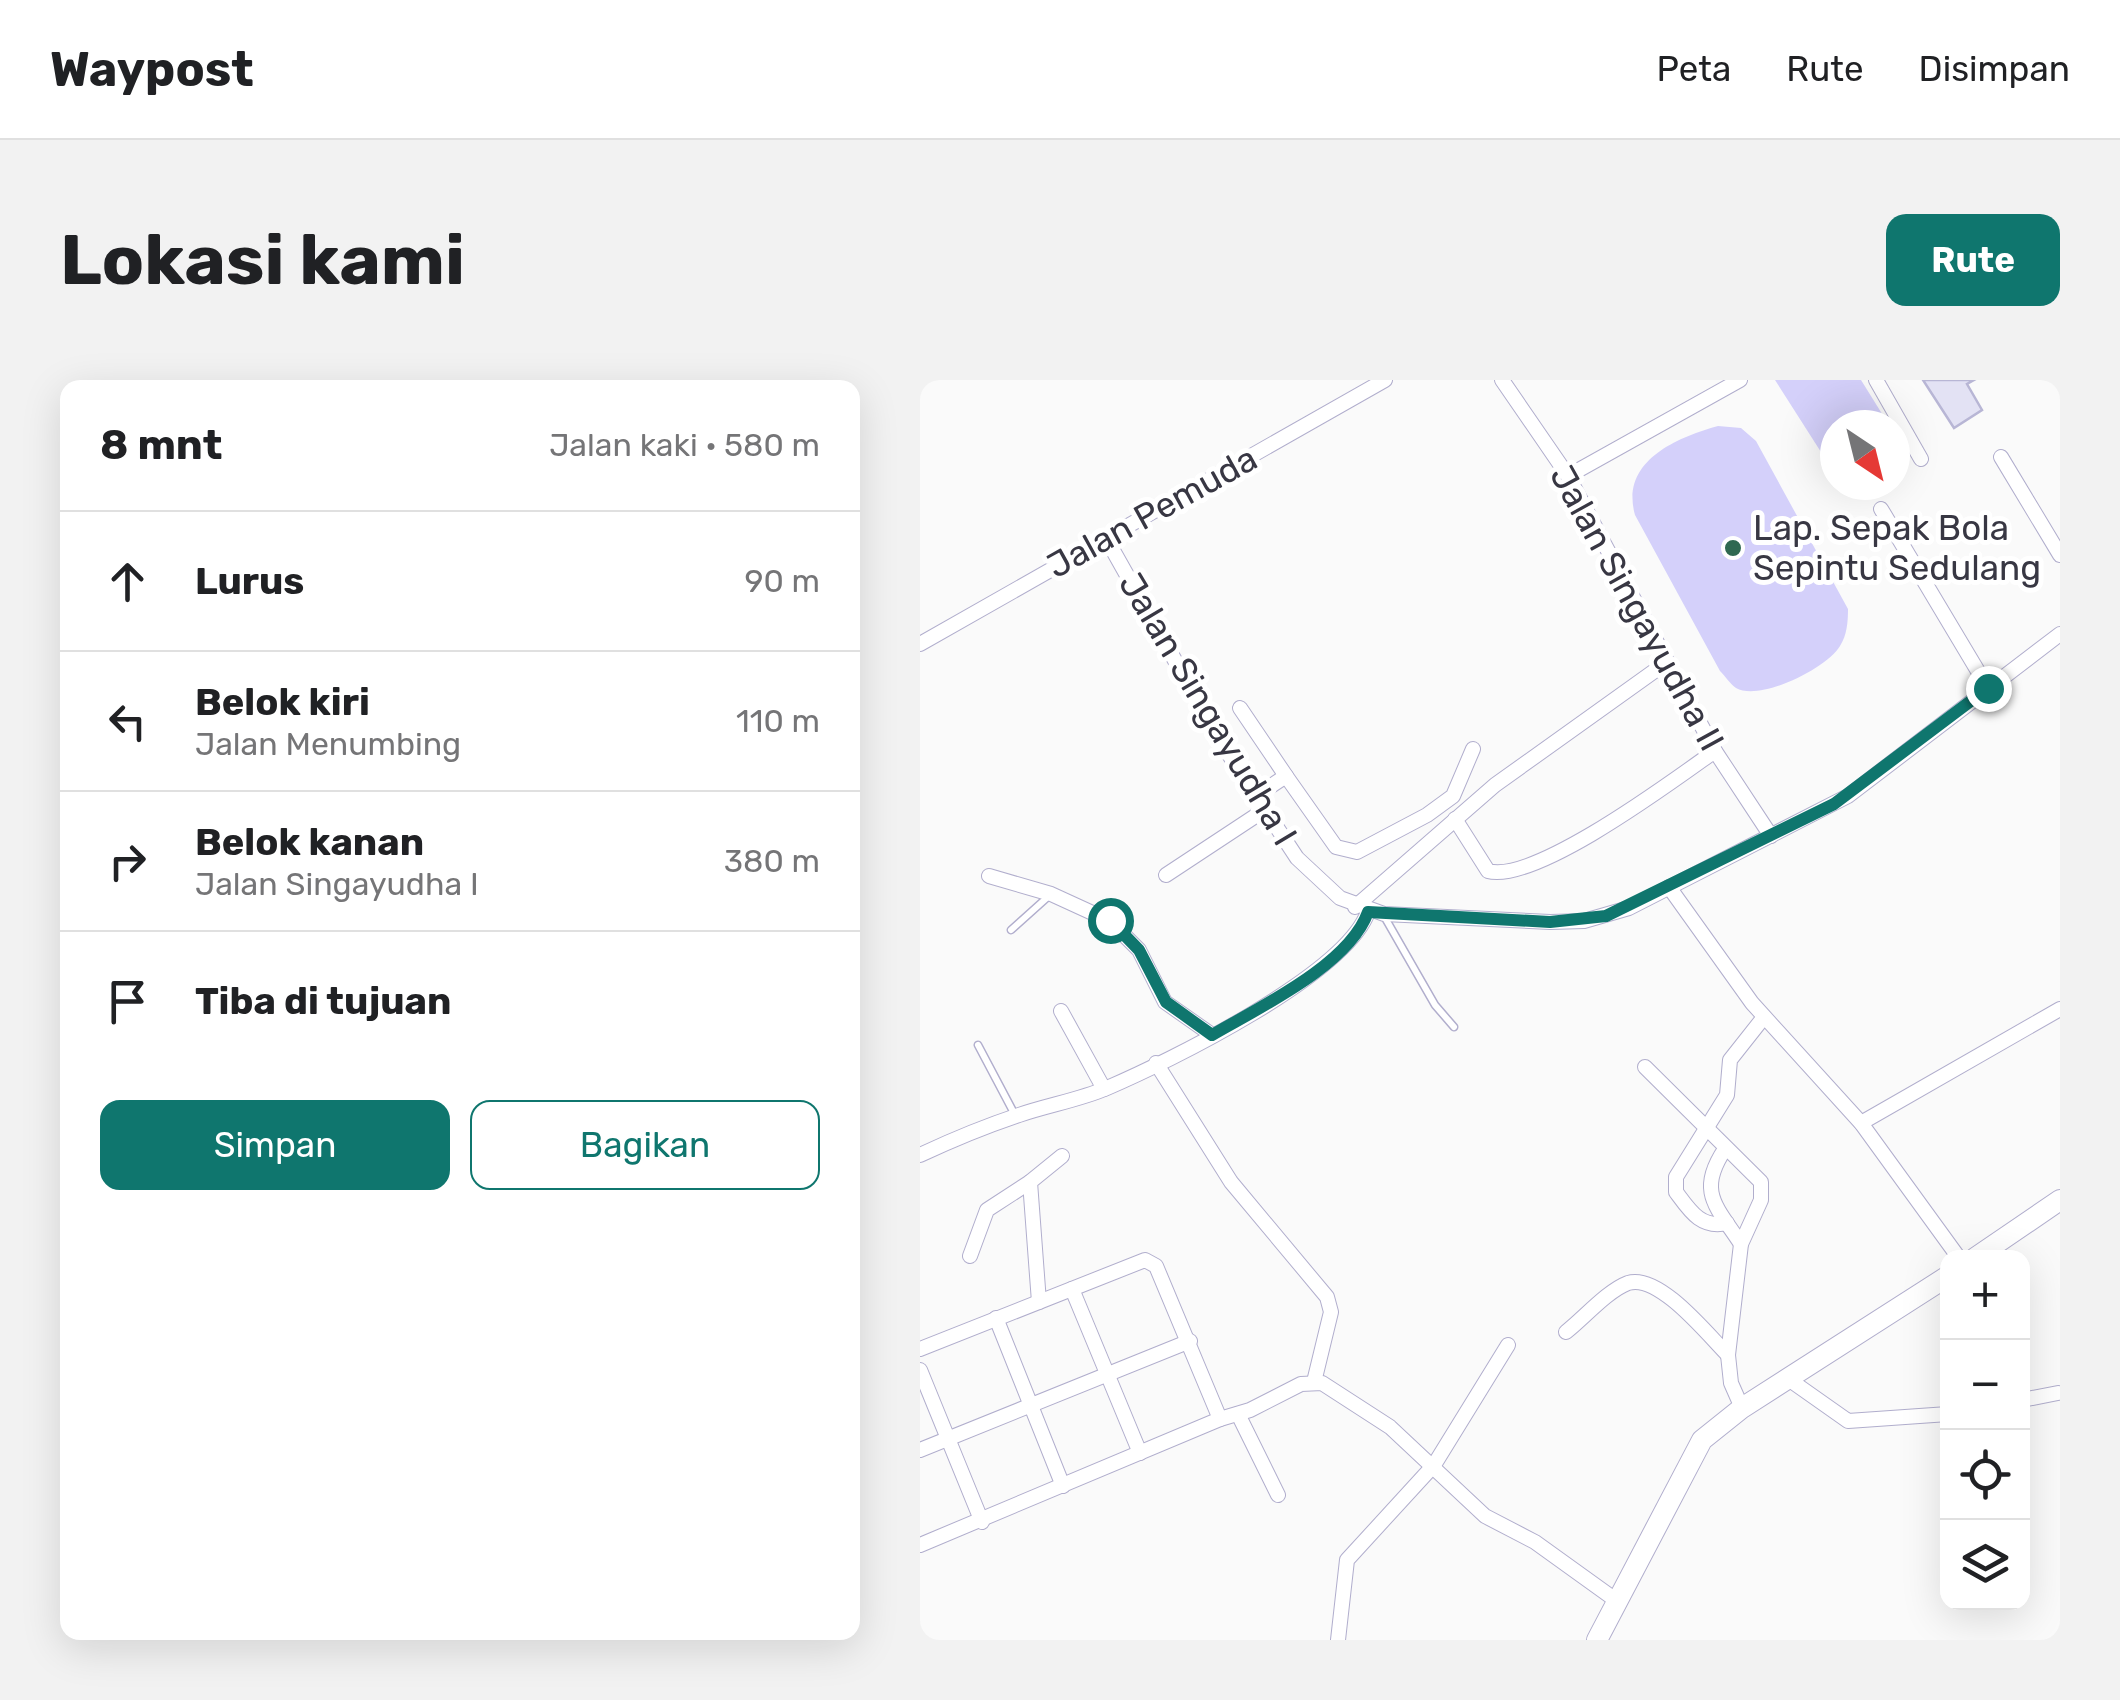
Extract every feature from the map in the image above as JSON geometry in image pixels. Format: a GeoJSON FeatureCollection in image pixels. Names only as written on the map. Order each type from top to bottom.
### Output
{"type":"FeatureCollection","features":[{"type":"Feature","properties":{"kind":"main road"},"geometry":{"type":"LineString","coordinates":[[1987,1250],[2060,1200]]}},
{"type":"Feature","properties":{"kind":"main road"},"geometry":{"type":"LineString","coordinates":[[1597,1640],[1702,1440],[1742,1408],[1940,1281]]}},
{"type":"Feature","properties":{"kind":"street","name":"Jalan Pemuda"},"geometry":{"type":"LineString","coordinates":[[920,644],[1385,380]]}},
{"type":"Feature","properties":{"kind":"street","name":"Jalan Singayudha II"},"geometry":{"type":"LineString","coordinates":[[1502,380],[1568,476],[1715,751],[1771,836]]}},
{"type":"Feature","properties":{"kind":"street"},"geometry":{"type":"LineString","coordinates":[[1568,476],[1740,380]]}},
{"type":"Feature","properties":{"kind":"street"},"geometry":{"type":"LineString","coordinates":[[1876,380],[1921,459]]}},
{"type":"Feature","properties":{"kind":"street"},"geometry":{"type":"LineString","coordinates":[[2001,457],[2060,556]]}},
{"type":"Feature","properties":{"kind":"street"},"geometry":{"type":"LineString","coordinates":[[1881,509],[1988,688]]}},
{"type":"Feature","properties":{"kind":"street","name":"Jalan Singayudha I"},"geometry":{"type":"LineString","coordinates":[[1106,538],[1264,811],[1297,858],[1326,888],[1369,911]]}},
{"type":"Feature","properties":{"kind":"street"},"geometry":{"type":"LineString","coordinates":[[1369,911],[1584,921],[1629,908],[1848,796],[2060,634]]}},
{"type":"Feature","properties":{"kind":"street"},"geometry":{"type":"LineString","coordinates":[[920,1155],[1015,1116],[1104,1090],[1268,1002],[1339,952],[1362,929],[1369,911],[1455,819],[1572,727],[1667,662]]}},
{"type":"Feature","properties":{"kind":"street"},"geometry":{"type":"LineString","coordinates":[[1240,708],[1336,846],[1357,852],[1427,815],[1453,796],[1473,749]]}},
{"type":"Feature","properties":{"kind":"street"},"geometry":{"type":"LineString","coordinates":[[1455,819],[1488,871],[1509,874],[1618,819],[1715,751]]}},
{"type":"Feature","properties":{"kind":"street"},"geometry":{"type":"LineString","coordinates":[[1256,796],[1286,776]]}},
{"type":"Feature","properties":{"kind":"street"},"geometry":{"type":"LineString","coordinates":[[1166,875],[1264,811]]}},
{"type":"Feature","properties":{"kind":"street"},"geometry":{"type":"LineString","coordinates":[[990,876],[1090,909],[1130,937],[1166,1002],[1212,1035]]}},
{"type":"Feature","properties":{"kind":"street"},"geometry":{"type":"LineString","coordinates":[[1669,888],[1764,1017],[1861,1123],[1953,1250]]}},
{"type":"Feature","properties":{"kind":"street"},"geometry":{"type":"LineString","coordinates":[[1861,1123],[2060,1009]]}},
{"type":"Feature","properties":{"kind":"street"},"geometry":{"type":"LineString","coordinates":[[1061,1011],[1104,1090]]}},
{"type":"Feature","properties":{"kind":"street"},"geometry":{"type":"LineString","coordinates":[[1727,1222],[1706,1224],[1676,1192],[1676,1177],[1726,1095],[1730,1060],[1764,1017]]}},
{"type":"Feature","properties":{"kind":"street"},"geometry":{"type":"LineString","coordinates":[[1156,1063],[1231,1182],[1327,1297],[1330,1312],[1314,1382]]}},
{"type":"Feature","properties":{"kind":"street"},"geometry":{"type":"LineString","coordinates":[[1645,1067],[1758,1178],[1763,1190],[1741,1244],[1728,1355],[1742,1408]]}},
{"type":"Feature","properties":{"kind":"street"},"geometry":{"type":"LineString","coordinates":[[1725,1149],[1710,1178],[1709,1193],[1741,1244]]}},
{"type":"Feature","properties":{"kind":"street"},"geometry":{"type":"LineString","coordinates":[[970,1256],[987,1210],[1062,1156]]}},
{"type":"Feature","properties":{"kind":"street"},"geometry":{"type":"LineString","coordinates":[[1030,1182],[1039,1302]]}},
{"type":"Feature","properties":{"kind":"street"},"geometry":{"type":"LineString","coordinates":[[920,1350],[1138,1260],[1152,1262],[1190,1340],[1220,1419]]}},
{"type":"Feature","properties":{"kind":"street"},"geometry":{"type":"LineString","coordinates":[[1566,1332],[1625,1284],[1639,1282],[1663,1291],[1728,1355]]}},
{"type":"Feature","properties":{"kind":"street"},"geometry":{"type":"LineString","coordinates":[[1072,1289],[1140,1453]]}},
{"type":"Feature","properties":{"kind":"street"},"geometry":{"type":"LineString","coordinates":[[996,1318],[1063,1486]]}},
{"type":"Feature","properties":{"kind":"street"},"geometry":{"type":"LineString","coordinates":[[920,1450],[1190,1340]]}},
{"type":"Feature","properties":{"kind":"street"},"geometry":{"type":"LineString","coordinates":[[1338,1640],[1347,1560],[1434,1465],[1508,1346]]}},
{"type":"Feature","properties":{"kind":"street"},"geometry":{"type":"LineString","coordinates":[[920,1370],[982,1522]]}},
{"type":"Feature","properties":{"kind":"street"},"geometry":{"type":"LineString","coordinates":[[1788,1378],[1848,1422],[1940,1415]]}},
{"type":"Feature","properties":{"kind":"street"},"geometry":{"type":"LineString","coordinates":[[920,1545],[1314,1382],[1343,1394],[1390,1427],[1485,1516],[1535,1542],[1617,1601]]}},
{"type":"Feature","properties":{"kind":"street"},"geometry":{"type":"LineString","coordinates":[[2030,1398],[2058,1393]]}},
{"type":"Feature","properties":{"kind":"street"},"geometry":{"type":"LineString","coordinates":[[1238,1414],[1278,1496]]}},
{"type":"Feature","properties":{"kind":"lane"},"geometry":{"type":"LineString","coordinates":[[1011,930],[1052,894]]}},
{"type":"Feature","properties":{"kind":"lane"},"geometry":{"type":"LineString","coordinates":[[1369,911],[1454,1027]]}},
{"type":"Feature","properties":{"kind":"lane"},"geometry":{"type":"LineString","coordinates":[[978,1045],[1015,1116]]}},
{"type":"Feature","properties":{"kind":"shaded area"},"geometry":{"type":"Polygon","coordinates":[[[1775,380],[1861,380],[1880,410],[1820,410],[1820,450],[1775,380]]]}},
{"type":"Feature","properties":{"kind":"shaded area","name":"Lap. Sepak Bola Sepintu Sedulang"},"geometry":{"type":"Polygon","coordinates":[[[1718,426],[1741,428],[1756,441],[1848,609],[1844,637],[1833,655],[1792,681],[1761,690],[1736,688],[1720,671],[1635,515],[1632,496],[1643,467],[1669,445],[1718,426]]]}},
{"type":"Feature","properties":{"kind":"building"},"geometry":{"type":"Polygon","coordinates":[[[1923,380],[1974,380],[1967,384],[1982,410],[1954,428],[1923,380]]]}},
{"type":"Feature","properties":{"kind":"place","name":"Lap. Sepak Bola Sepintu Sedulang"},"geometry":{"type":"Point","coordinates":[1733,548]}},
{"type":"Feature","properties":{"kind":"route"},"geometry":{"type":"LineString","coordinates":[[1110,920],[1139,950],[1149,976],[1166,1002],[1212,1035],[1268,1002],[1339,952],[1362,929],[1368,912],[1428,919],[1550,922],[1584,921],[1629,908],[1848,796],[1988,688]]}}]}
